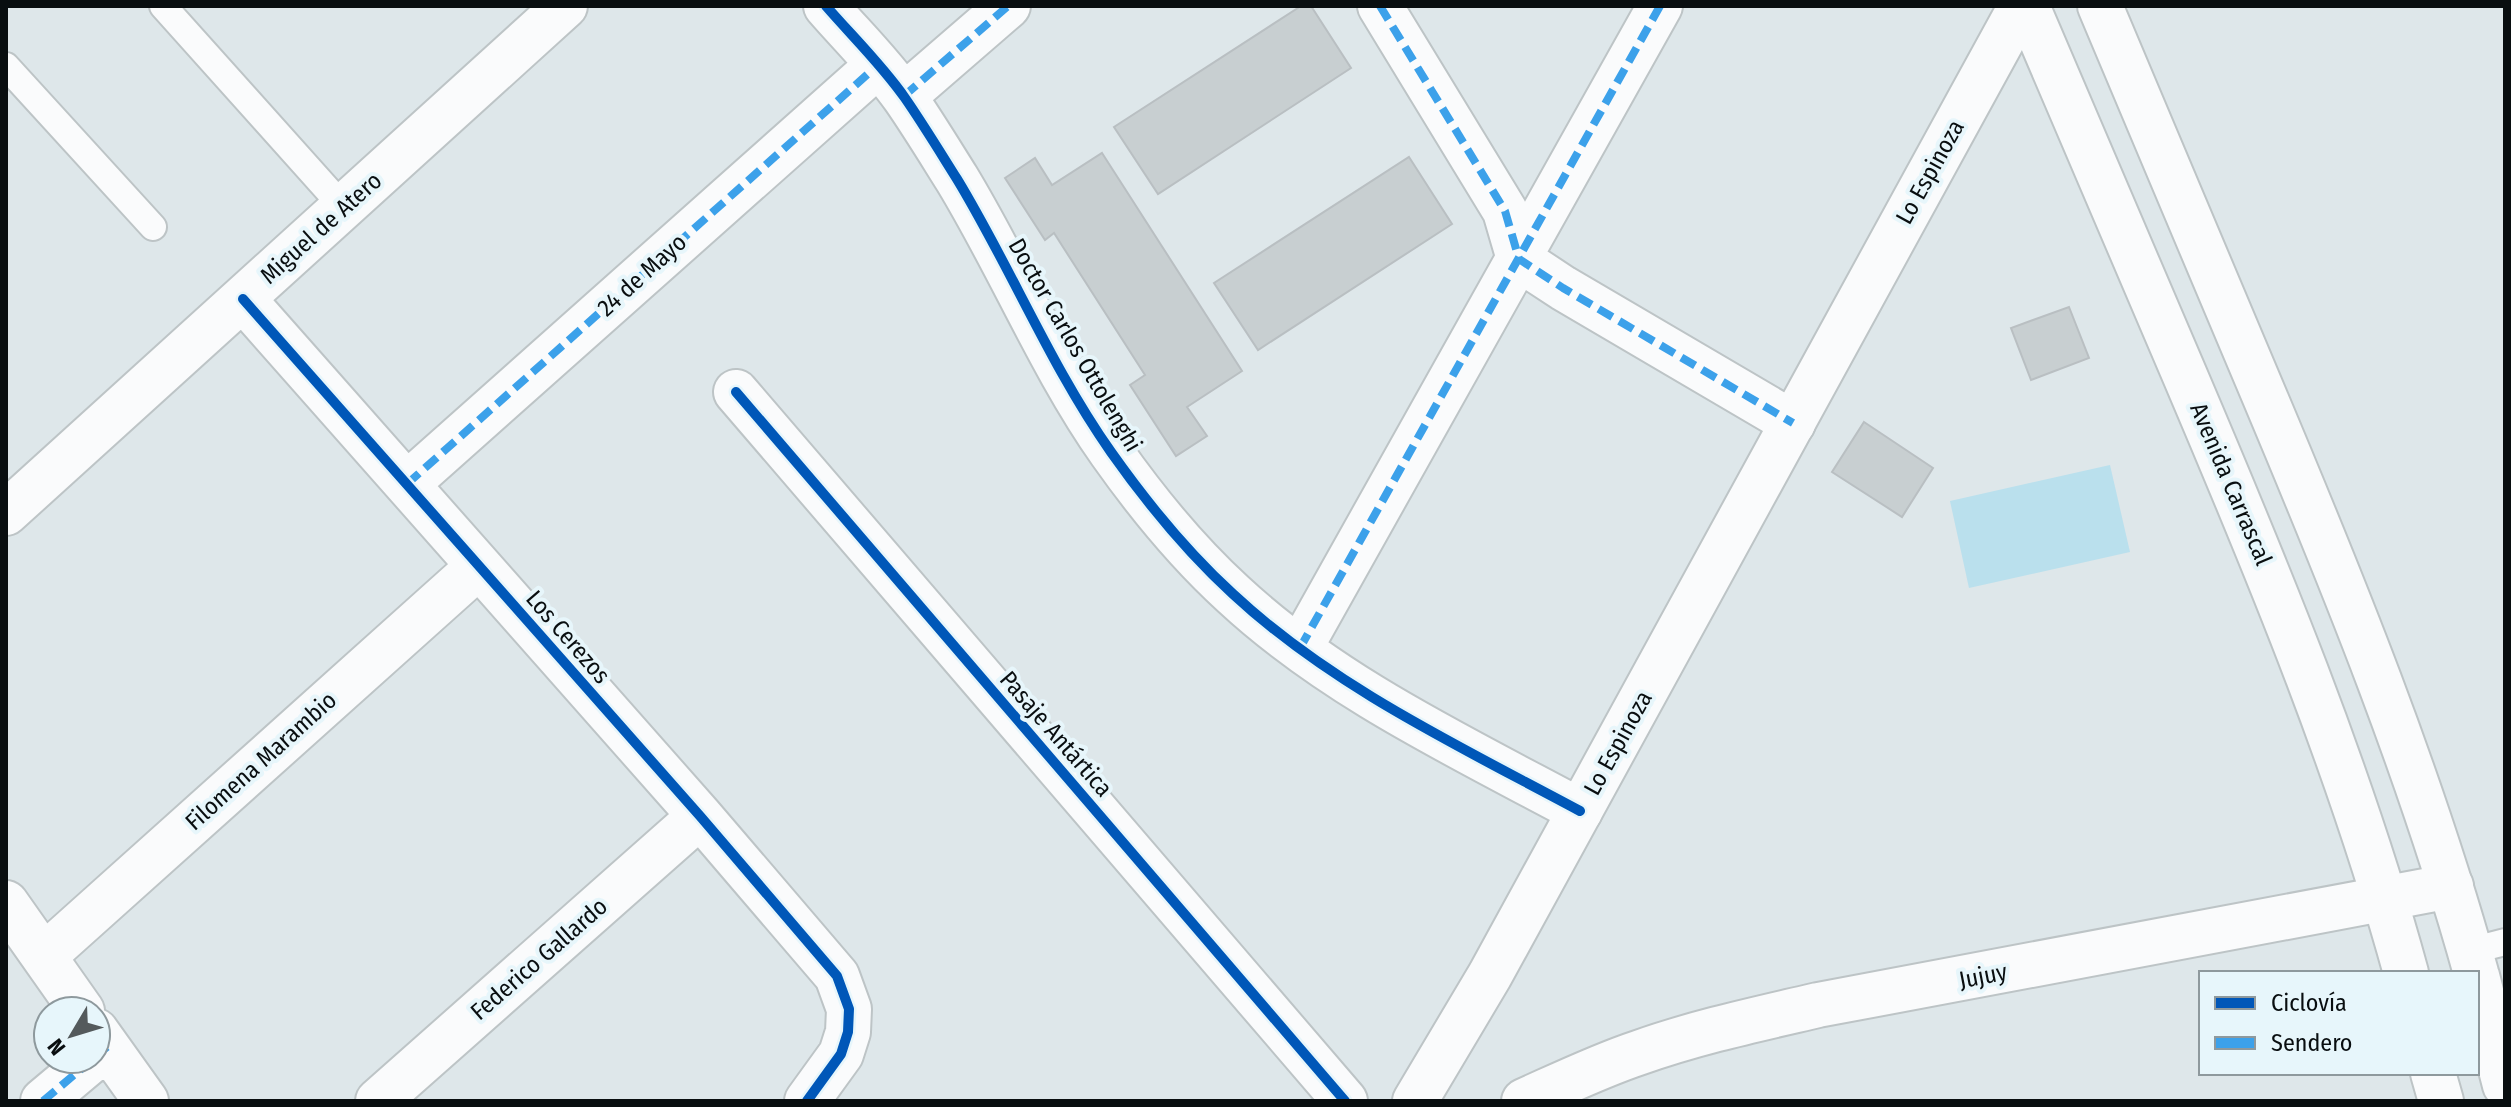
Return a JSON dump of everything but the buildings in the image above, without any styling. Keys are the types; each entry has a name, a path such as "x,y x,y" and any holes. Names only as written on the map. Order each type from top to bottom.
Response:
{"street":[{"name":"Miguel de Atero","path":"6,513 565,6"},
{"name":"Doctor Carlos Ottolenghi","path":"826,6 891,81 958,181 1079,402 1109,450 1143,496 1196,557 1234,595 1300,648 1399,713 1580,811"},
{"name":"24 de Mayo","path":"407,484 891,81 1008,6"},
{"path":"1380,6 1505,211 1519,259 1793,423"},
{"path":"1300,648 1660,6"},
{"name":"Lo Espinoza","path":"1415,1101 1490,975 2021,6"},
{"name":"Avenida Carrascal","path":"2027,6 2223,464 2291,632 2386,899 2405,971"},
{"path":"2100,6 2338,575 2395,722 2451,886 2482,960 2505,1085"},
{"name":"Los Cerezos","path":"243,299 827,961 837,976 849,1009 848,1032 841,1054 807,1101"},
{"name":"Pasaje Antártica","path":"736,392 1345,1101"},
{"name":"Filomena Marambio","path":"44,956 479,566"},
{"name":"Federico Gallardo","path":"378,1101 700,816"},
{"name":"Jujuy","path":"1524,1101 1638,1053 1818,1005 2451,886"},
{"path":"6,903 71,995"},
{"path":"112,1063 146,1101"},
{"path":"43,1101 70,1075"},
{"path":"2434,1075 2441,1101"}],"lane":[{"path":"163,6 344,208"},
{"path":"6,66 153,227"}],"shaded area":[{"path":"2110,465 2130,552 1969,588 1950,501"}],"marked path":[{"path":"904,96 1008,6"},
{"path":"1380,6 1505,211 1519,259 1793,423"},
{"path":"1300,648 1660,6"},
{"path":"407,484 878,65"},
{"path":"43,1101 74,1075"}],"cycle path":[{"path":"826,6 887,74 912,108 977,213 1089,420 1139,490 1200,561 1272,627 1355,687 1444,739 1580,811"},
{"path":"243,299 700,816 837,976 849,1009 848,1032 841,1054 807,1101"},
{"path":"736,392 1345,1101"}]}
